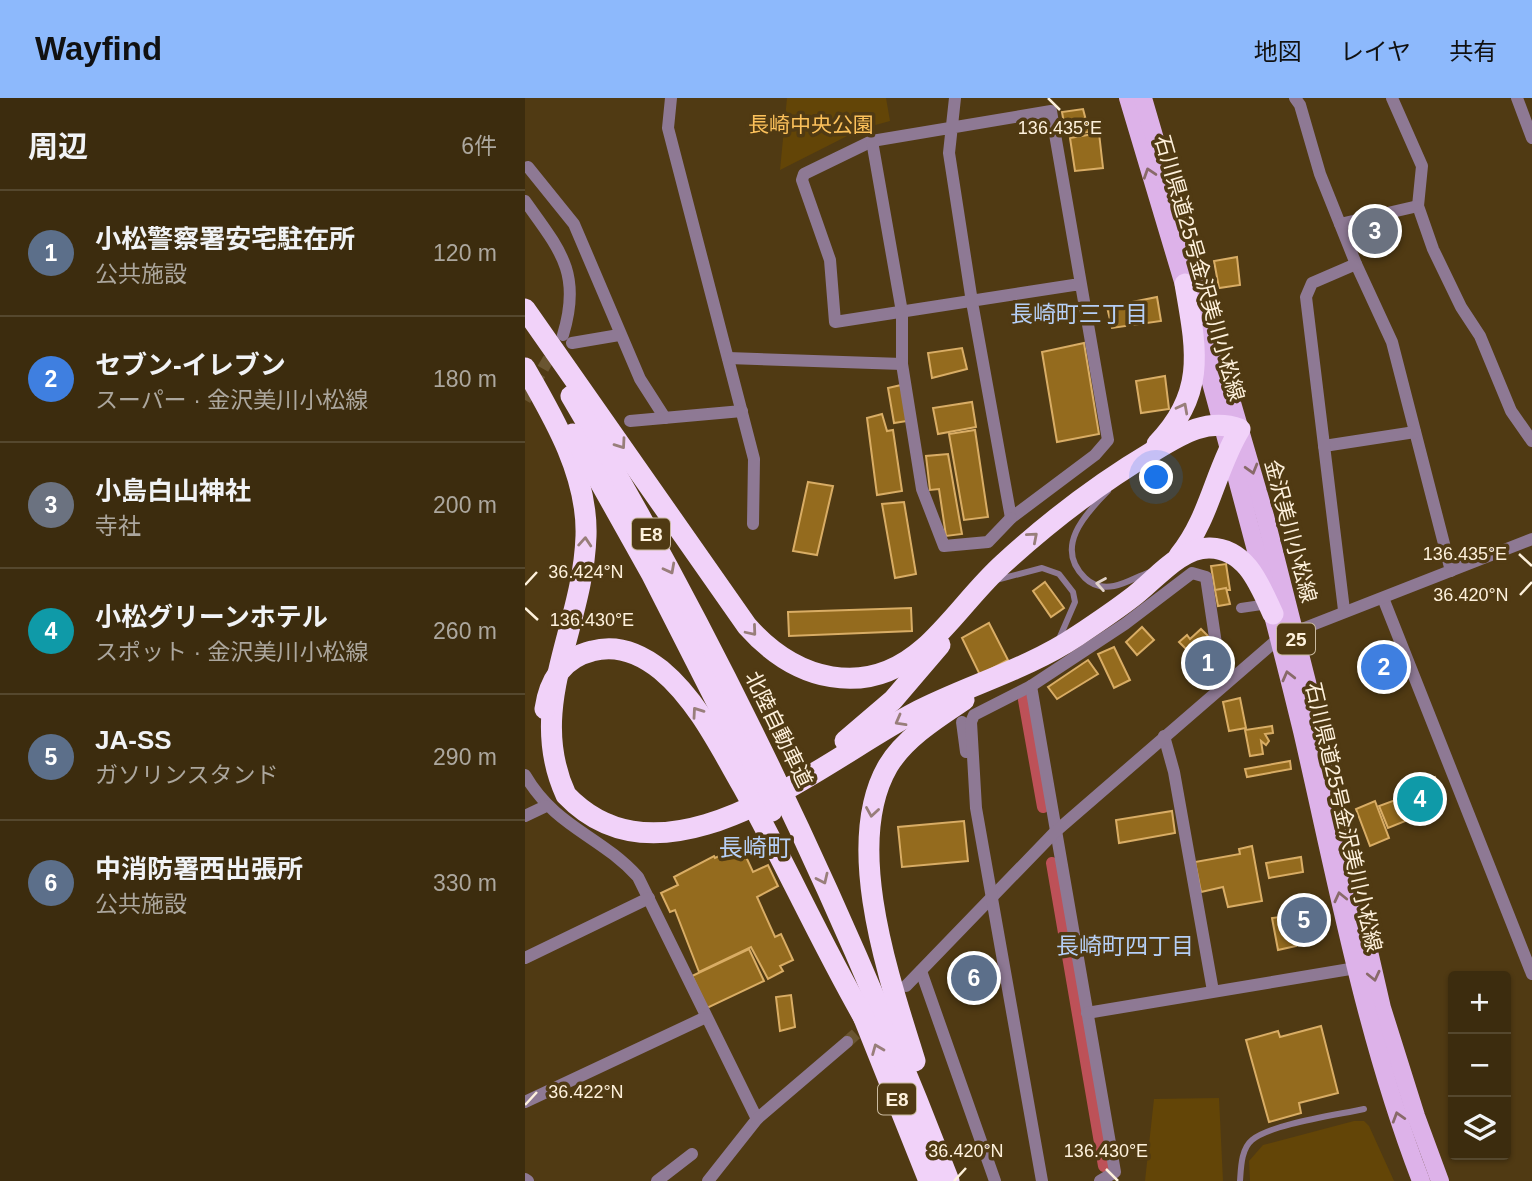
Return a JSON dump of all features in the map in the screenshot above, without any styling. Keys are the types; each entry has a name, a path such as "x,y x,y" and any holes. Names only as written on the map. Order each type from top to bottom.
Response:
{"highway":[{"path":"1139,459 1174,425 1192,387 1195,356 1185,284"},
{"path":"525,309 747,626 776,655 807,671 827,677 865,676 886,670 922,650 977,591 1066,509 1139,459 1185,434 1230,433 1205,516 1188,545 1165,570"},
{"name":"北陸自動車道","path":"525,319 668,565 749,763"},
{"name":"北陸自動車道","path":"525,354 651,573 780,825 879,1004 949,1181"},
{"path":"525,368 574,466 581,489 586,536 577,583 537,683 533,726 536,745 554,780 582,809 600,821 619,829 666,832 722,818 797,785 914,713 1026,677"},
{"path":"955,1181 932,1116 888,969 875,901 870,817 880,781 899,751 952,708 1026,677 1052,652 1132,598 1191,551 1203,548 1224,550 1244,562 1253,573 1273,614"},
{"path":"749,763 677,685 654,665 631,652 615,648 584,653 571,660 552,683 544,712 547,737 555,761 577,789 604,810 621,817 638,820 678,820 742,800 789,776 844,742 913,679 977,591"},
{"name":"北陸自動車道","path":"780,825 865,1018 929,1181"}],"main road":[{"name":"石川県道25号金沢美川小松線","path":"1128,98 1230,433 1273,614 1286,634 1356,968 1400,1125 1421,1181"},
{"name":"金沢美川小松線","path":"1143,98 1230,433 1286,634 1382,1008 1440,1181"}],"street":[{"path":"670,98 668,128 754,459 753,524"},
{"path":"955,98 949,153 972,302 1011,518"},
{"path":"1295,98 1300,105 1320,174 1356,264 1392,342 1451,571"},
{"path":"1392,98 1422,166 1418,206 1433,249 1461,306 1480,336 1511,411 1532,441"},
{"path":"1517,98 1532,138"},
{"path":"872,141 902,312 902,364 922,489 944,546 988,542 1011,518 1095,454 1108,440 1051,111 872,141 804,174 802,180 830,260 835,323 902,312 972,302 1080,284"},
{"path":"527,167 574,224 619,335 640,379 665,418"},
{"path":"525,201 558,247 568,268 571,309 567,339 619,335"},
{"path":"1340,224 1418,206"},
{"path":"1344,610 1306,297 1312,283 1356,264"},
{"path":"728,358 902,364"},
{"path":"630,421 742,411"},
{"path":"1324,446 1415,432"},
{"path":"906,986 991,895 1055,832 1222,684 1286,634 1532,539"},
{"path":"974,782 976,766 971,722 975,715 1026,677 1136,616 1192,573 1206,578 1222,684"},
{"path":"1383,598 1532,974"},
{"path":"1241,608 1296,600"},
{"path":"1026,677 1115,1172 1100,1181"},
{"path":"962,722 1042,1181"},
{"path":"1164,736 1174,772 1213,991"},
{"path":"525,775 546,806 578,832 620,857 638,877 757,1119"},
{"path":"525,816 546,806"},
{"path":"525,958 649,898"},
{"path":"1087,1013 1356,968"},
{"path":"921,971 995,1181"},
{"path":"525,1102 706,1017"},
{"path":"708,1181 757,1119 847,1042"},
{"path":"657,1181 692,1154"}],"lane":[{"path":"1139,459 1084,519 1073,535 1070,557 1082,575 1101,587 1117,586 1148,572 1165,570"},
{"path":"977,591 1042,568 1059,574 1073,592 1075,602 1072,614 1052,652"},
{"path":"1240,1181 1241,1160 1250,1141 1267,1131 1364,1109"}],"green space":[{"name":"長崎中央公園","path":"787,98 886,98 890,121 861,129 780,170"},
{"path":"1219,1098 1223,1181 1145,1181 1154,1099"},
{"path":"1354,1121 1364,1121 1369,1126 1394,1181 1250,1181 1249,1161 1263,1145"}],"building":[{"path":"1083,109 1089,132 1066,135 1062,112"},
{"path":"1099,133 1103,168 1075,171 1070,138"},
{"path":"1362,221 1366,232 1368,227 1381,223 1385,237 1357,243 1355,224"},
{"path":"1237,257 1240,285 1219,288 1214,261"},
{"path":"1157,297 1161,321 1112,328 1107,307"},
{"path":"1084,343 1099,434 1057,442 1042,352"},
{"path":"962,348 967,369 932,378 928,353"},
{"path":"1165,376 1169,409 1141,413 1136,381"},
{"path":"901,385 907,421 894,423 888,388"},
{"path":"972,402 976,427 938,434 933,408"},
{"path":"882,414 887,431 893,430 902,491 877,495 867,418"},
{"path":"975,430 988,517 964,520 949,434"},
{"path":"948,454 962,534 946,536 939,489 930,490 926,456"},
{"path":"808,482 833,486 817,555 793,551"},
{"path":"904,502 916,574 895,578 882,504"},
{"path":"1226,564 1230,590 1215,590 1211,566"},
{"path":"1045,582 1064,608 1051,617 1033,591"},
{"path":"1226,588 1230,604 1218,606 1215,590"},
{"path":"911,608 912,631 789,636 788,612"},
{"path":"989,623 1008,660 980,675 962,638"},
{"path":"1142,627 1154,640 1137,655 1126,642"},
{"path":"1201,629 1209,637 1205,641 1208,644 1197,660 1179,642 1187,635 1190,639"},
{"path":"1114,647 1130,680 1114,688 1098,654"},
{"path":"1388,648 1396,682 1387,684 1386,681 1380,683 1373,652"},
{"path":"1088,660 1098,674 1057,699 1048,687"},
{"path":"1240,698 1246,728 1229,731 1223,702"},
{"path":"1272,726 1273,733 1265,734 1269,741 1266,745 1261,741 1263,754 1250,756 1245,730"},
{"path":"1290,761 1291,769 1247,777 1245,769"},
{"path":"1435,777 1445,805 1388,828 1379,806 1412,794 1409,786"},
{"path":"1375,801 1389,838 1370,846 1356,809"},
{"path":"1172,811 1175,833 1119,843 1116,820"},
{"path":"964,821 968,861 902,867 898,827"},
{"path":"741,846 753,872 768,865 778,886 757,897 775,937 781,934 793,960 780,966 783,971 768,979 751,947 699,972 675,910 670,912 661,893 678,885 674,877 714,856 715,858"},
{"path":"1252,846 1262,901 1228,907 1223,887 1201,892 1195,862 1240,854 1239,849"},
{"path":"1301,857 1303,872 1269,878 1266,863"},
{"path":"1315,909 1319,929 1294,934 1287,919 1293,918 1292,913"},
{"path":"1287,916 1291,939 1294,938 1296,946 1278,950 1272,918"},
{"path":"749,949 764,981 707,1008 692,976"},
{"path":"791,995 795,1027 780,1031 776,997"},
{"path":"1321,1026 1338,1093 1299,1103 1301,1113 1269,1122 1246,1040 1278,1031 1280,1037"}],"waterway":[{"path":"1024,700 1043,807"},
{"path":"1052,863 1104,1166"}],"tunnel":[{"path":"525,400 556,346"},
{"path":"847,1042 870,1021"}],"place":[{"name":"小島白山神社","path":"1375,231"},
{"name":"小松警察署安宅駐在所","path":"1208,663"},
{"name":"セブン-イレブン","path":"1384,667"},
{"name":"小松グリーンホテル","path":"1420,799"},
{"name":"JA-SS","path":"1304,920"},
{"name":"中消防署西出張所","path":"974,978"}],"district":[{"name":"長崎町三丁目","path":"1079,314"},
{"name":"長崎町","path":"755,847"},
{"name":"長崎町四丁目","path":"1125,946"}]}
